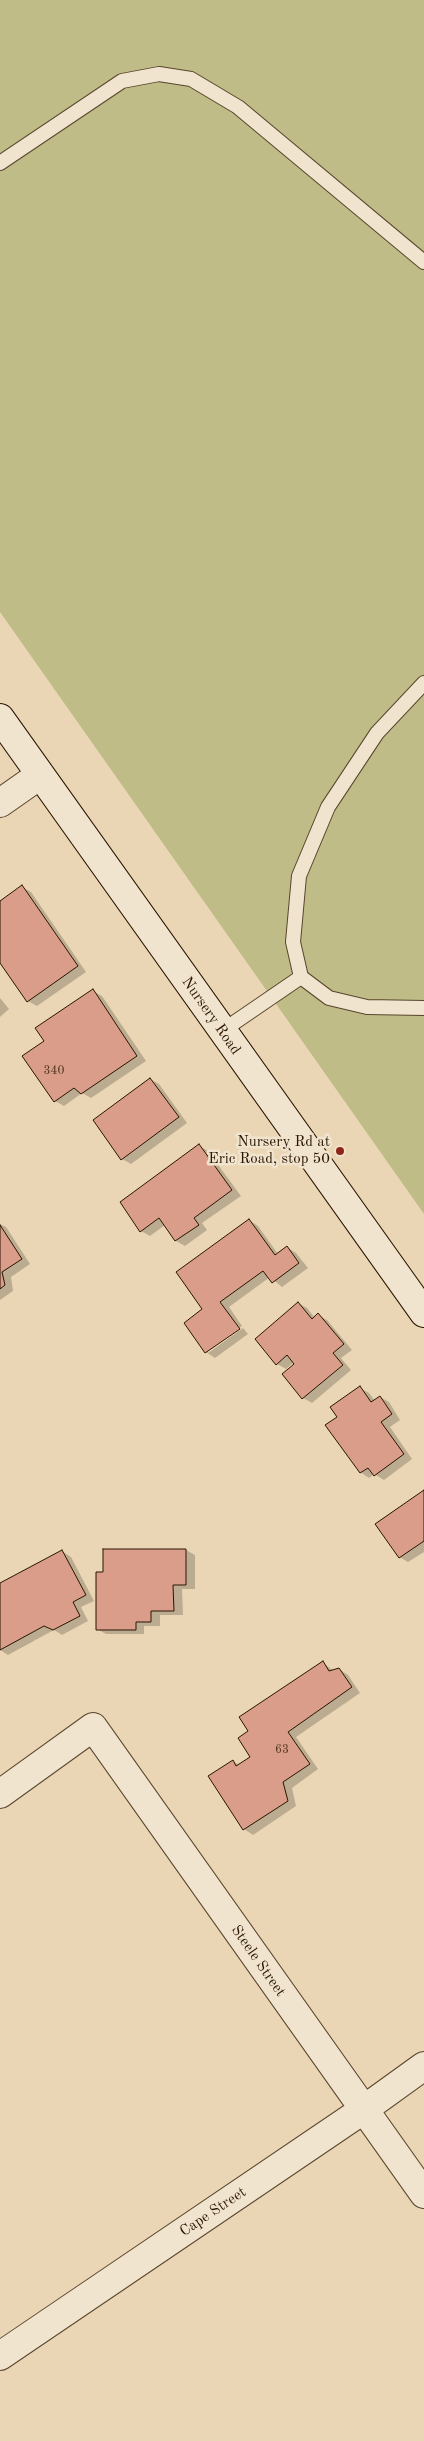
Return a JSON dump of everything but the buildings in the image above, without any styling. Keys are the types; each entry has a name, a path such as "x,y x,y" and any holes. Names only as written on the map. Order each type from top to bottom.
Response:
{"street":[{"name":"Nursery Road","path":"0,718 424,1313"},
{"path":"0,803 40,775"},
{"name":"Steele Street","path":"0,1794 93,1727 424,2194"},
{"name":"Cape Street","path":"0,2356 363,2110 424,2066"}],"lane":[{"path":"0,163 122,81 158,74 191,79 238,107 424,262"},
{"path":"424,683 377,733 328,807 299,876 293,942 301,977 329,998 367,1006 424,1008"},
{"path":"222,1030 301,977"}],"shaded area":[{"path":"0,0 424,0 424,1214 0,612"}],"place":[{"name":"Nursery Rd at Eric Road, stop 50","path":"340,1151"}]}
